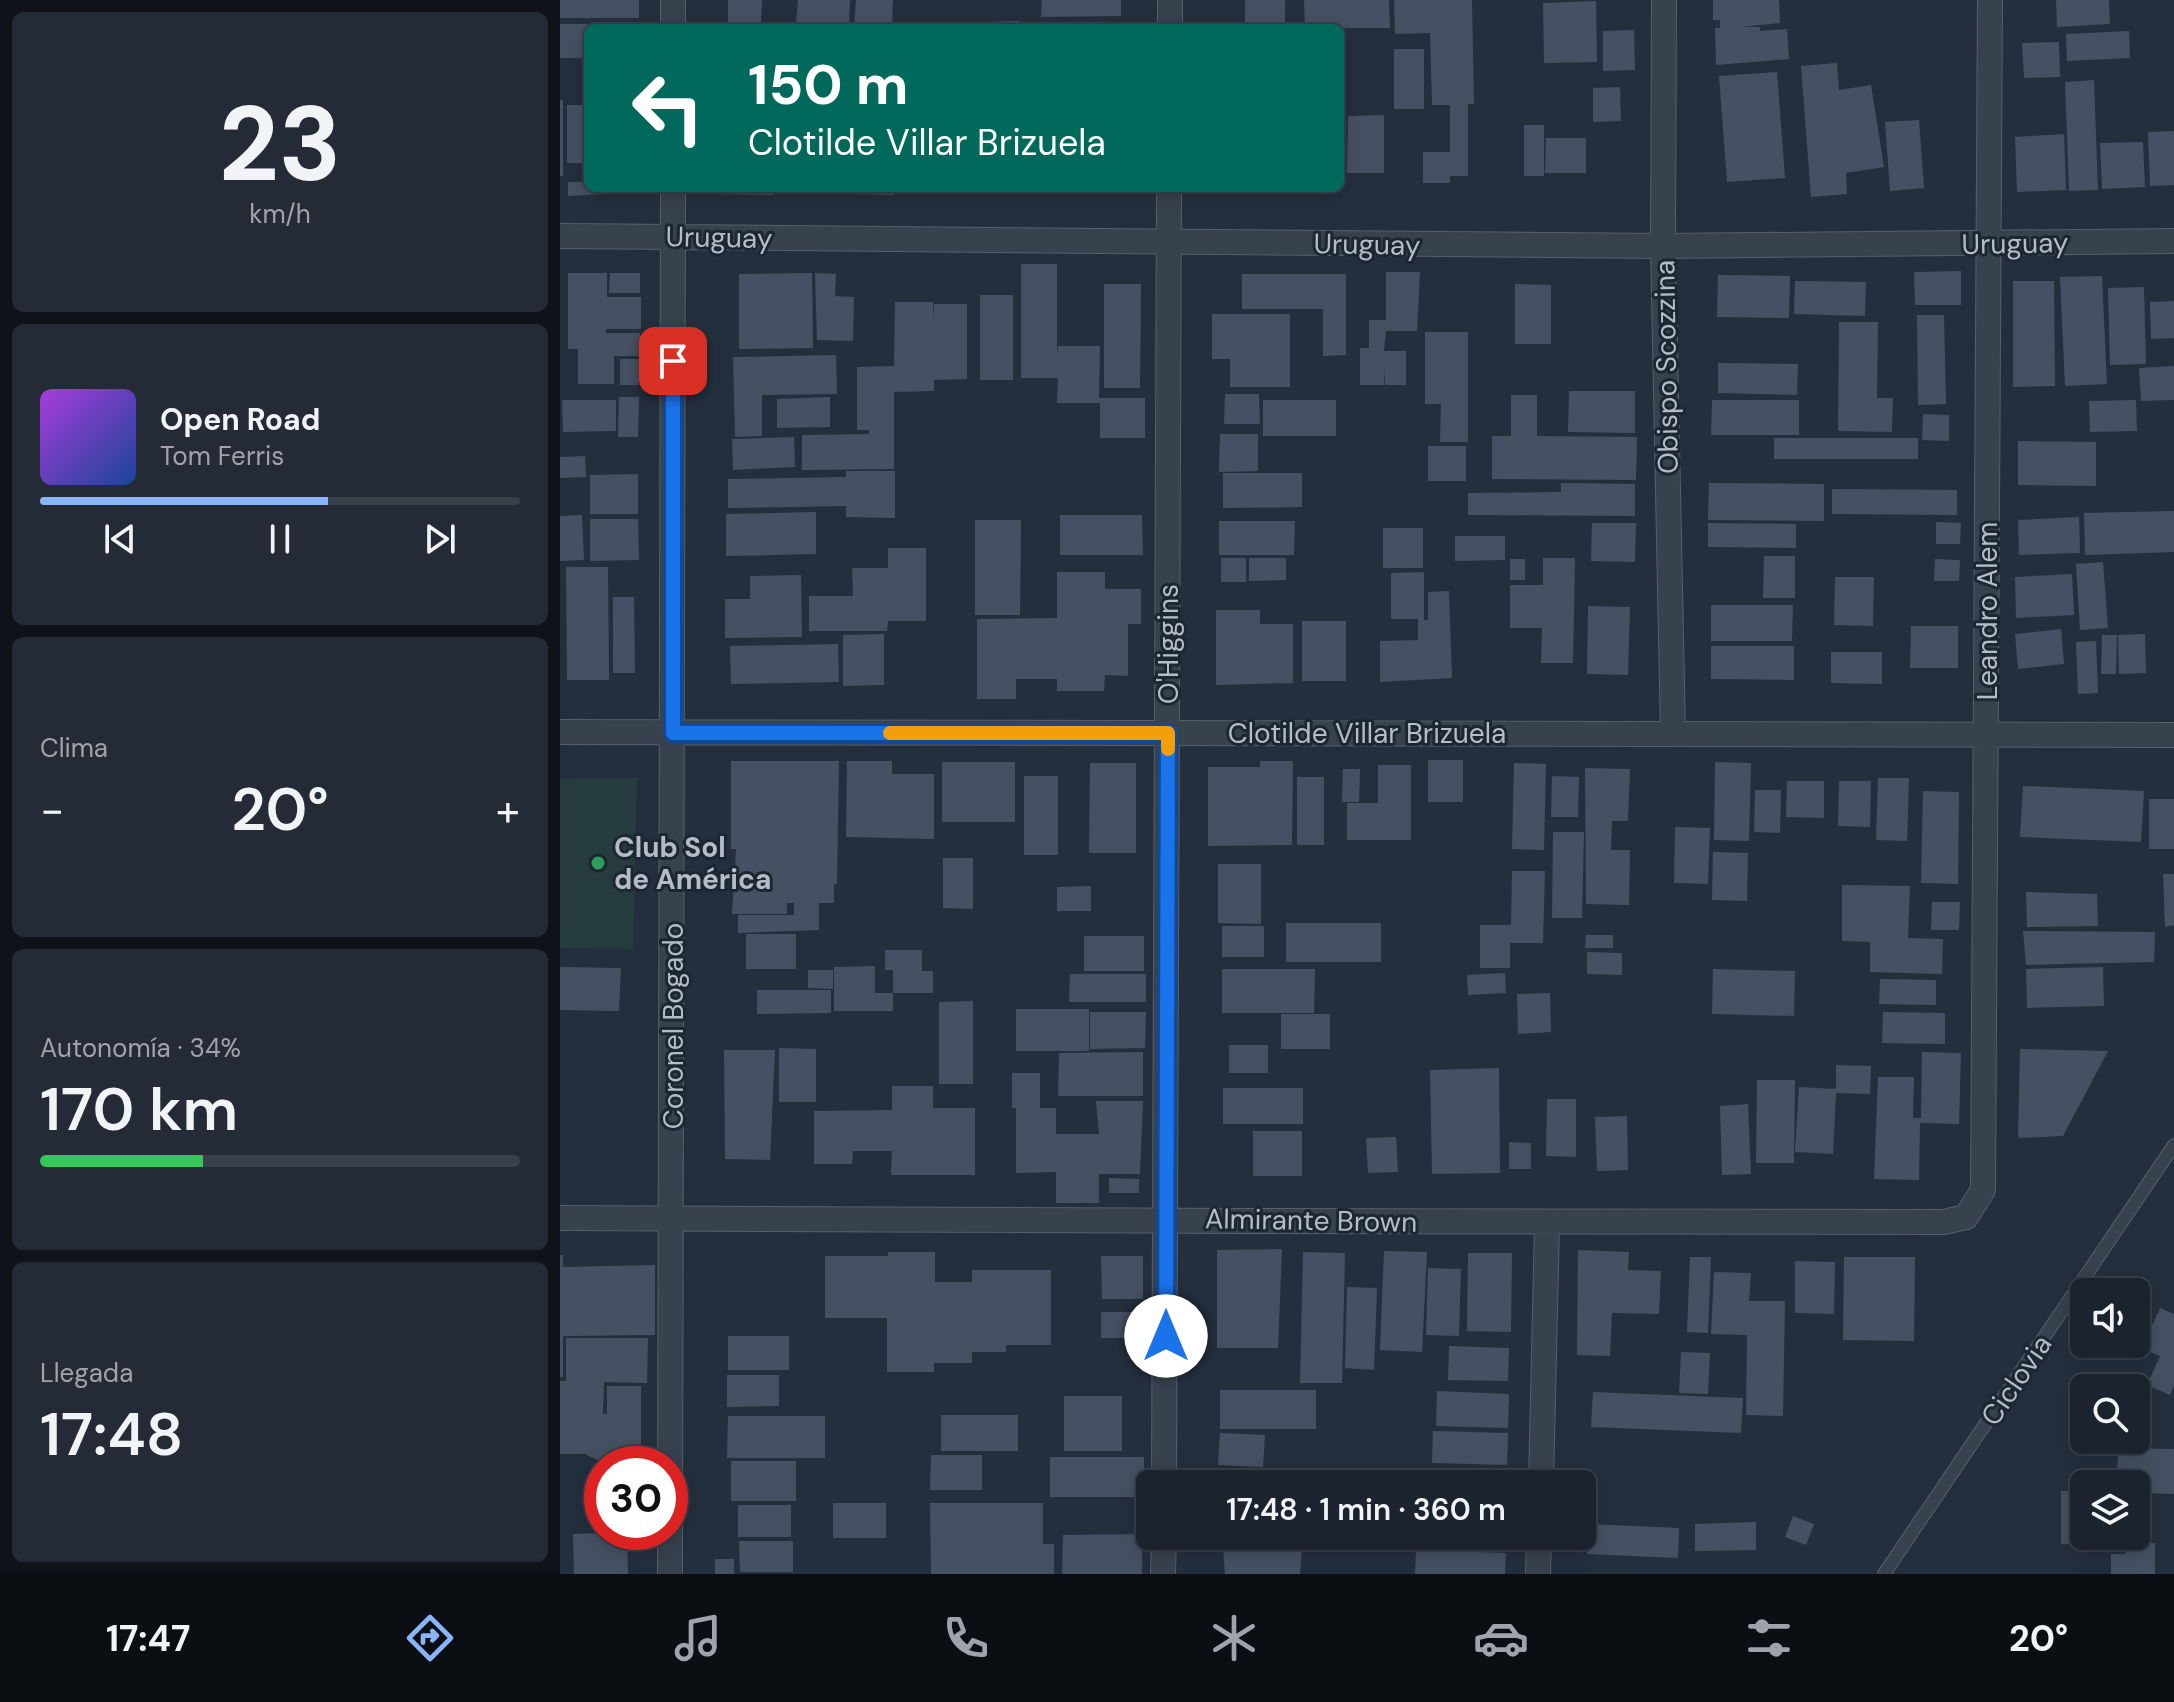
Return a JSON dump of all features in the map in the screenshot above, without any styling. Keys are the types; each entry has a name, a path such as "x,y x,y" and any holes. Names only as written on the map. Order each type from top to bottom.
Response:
{"street":[{"path":"673,0 673,24"},
{"path":"1170,0 1170,24"},
{"name":"Obispo Scozzina","path":"1664,0 1663,246 1673,734"},
{"name":"Leandro Alem","path":"1966,1217 1983,1190 1990,0"},
{"name":"Coronel Bogado","path":"671,1446 673,192"},
{"name":"O'Higgins","path":"1164,1470 1169,192"},
{"name":"Uruguay","path":"560,236 1663,246 2174,241"},
{"name":"Clotilde Villar Brizuela","path":"560,732 2174,735"},
{"name":"Almirante Brown","path":"560,1218 1167,1218 1547,1223 1944,1222 1966,1217"},
{"path":"1541,1470 1547,1223"},
{"name":"Coronel Bogado","path":"670,1550 670,1574"},
{"path":"1163,1574 1164,1550"},
{"path":"1538,1574 1539,1550"}],"lane":[{"name":"Ciclovia","path":"1884,1574 2174,1145"}],"green space":[{"name":"Club Sol de América","path":"637,778 633,949 560,948 560,779"}],"building":[{"path":"560,0 639,0 639,18 560,18"},
{"path":"728,0 762,0 761,24 728,23"},
{"path":"798,0 850,0 849,24 796,23"},
{"path":"856,0 893,0 892,24 854,24"},
{"path":"1042,0 1121,0 1121,16 1041,17"},
{"path":"1245,0 1285,0 1285,24 1245,24"},
{"path":"1304,0 1389,0 1390,28 1305,24"},
{"path":"1394,0 1472,0 1474,104 1468,104 1468,176 1450,176 1450,183 1423,183 1423,152 1450,152 1450,105 1432,105 1430,33 1395,34"},
{"path":"1713,0 1779,0 1780,23 1740,27 1760,27 1760,31 1787,29 1789,59 1716,65 1715,28 1720,28 1720,20 1713,20"},
{"path":"2056,0 2109,0 2110,24 2057,27"},
{"path":"1596,1 1597,62 1544,63 1543,3"},
{"path":"1019,21 1019,24 985,24"},
{"path":"560,24 584,24 584,58 560,58"},
{"path":"1634,30 1635,70 1603,71 1603,31"},
{"path":"2129,31 2130,58 2067,61 2066,34"},
{"path":"2059,42 2060,77 2024,78 2022,43"},
{"path":"1394,49 1424,49 1424,109 1394,109"},
{"path":"1837,63 1839,90 1871,85 1884,167 1846,173 1847,194 1811,197 1801,66"},
{"path":"1777,72 1785,178 1727,182 1719,76"},
{"path":"2094,80 2098,190 2069,191 2065,82"},
{"path":"1620,87 1621,121 1593,122 1593,88"},
{"path":"560,100 563,100 563,176 560,176"},
{"path":"567,105 584,105 584,163 567,163"},
{"path":"1384,115 1384,173 1347,173 1348,116"},
{"path":"1919,120 1924,188 1890,191 1885,122"},
{"path":"1524,125 1544,125 1544,176 1524,176"},
{"path":"2174,131 2174,185 2150,186 2148,132"},
{"path":"2064,134 2066,190 2017,192 2015,137"},
{"path":"1546,138 1586,138 1586,173 1545,173"},
{"path":"2143,142 2145,187 2102,189 2100,143"},
{"path":"568,182 584,182 584,192 602,194 568,196"},
{"path":"708,192 773,192 773,195"},
{"path":"854,192 894,192 894,195"},
{"path":"1021,264 1057,264 1057,357 1058,346 1100,346 1099,398 1145,398 1145,438 1100,438 1100,403 1057,403 1058,378 1021,378"},
{"path":"1961,271 1961,305 1915,305 1914,272"},
{"path":"1386,272 1420,272 1417,331 1386,331 1384,351 1406,351 1406,385 1385,385 1385,367 1384,385 1360,385 1360,348 1369,348 1369,320 1386,320"},
{"path":"568,273 607,273 607,297 641,297 641,329 606,329 606,333 640,333 640,356 614,356 614,384 578,384 578,349 568,349"},
{"path":"610,273 640,273 640,293 609,293"},
{"path":"812,273 813,348 739,349 739,274"},
{"path":"815,273 836,274 835,296 854,297 853,341 817,340"},
{"path":"1242,274 1346,274 1346,355 1323,356 1323,309 1242,309"},
{"path":"1718,275 1790,276 1789,318 1717,317"},
{"path":"2102,276 2107,384 2065,386 2060,277"},
{"path":"1795,281 1866,282 1865,316 1794,314"},
{"path":"2013,281 2054,281 2055,386 2013,387"},
{"path":"1104,284 1141,284 1140,388 1104,388"},
{"path":"1515,284 1551,285 1551,344 1515,344"},
{"path":"2144,287 2146,364 2110,365 2108,288"},
{"path":"980,295 1013,295 1013,380 980,380"},
{"path":"2174,301 2174,338 2151,339 2150,302"},
{"path":"895,302 933,302 933,320 934,304 967,304 967,379 934,380 934,391 894,392 894,469 802,470 802,435 869,434 869,430 857,430 857,367 894,366"},
{"path":"1212,314 1290,314 1290,387 1230,387 1230,359 1212,359"},
{"path":"1917,315 1944,315 1946,404 1918,405"},
{"path":"1839,322 1878,322 1877,398 1893,398 1892,432 1838,431"},
{"path":"1425,332 1468,332 1468,442 1440,442 1441,404 1425,404"},
{"path":"836,355 837,394 762,395 762,436 735,437 733,357"},
{"path":"620,359 639,359 639,385 620,385"},
{"path":"1718,363 1798,364 1797,395 1718,393"},
{"path":"2174,366 2174,400 2141,401 2139,368"},
{"path":"1569,391 1635,391 1635,433 1568,432"},
{"path":"1225,394 1259,394 1260,424 1224,424"},
{"path":"1511,395 1537,395 1537,436 1637,437 1636,480 1492,479 1492,436 1511,436"},
{"path":"619,397 639,397 638,437 618,437"},
{"path":"830,397 830,427 777,428 777,399"},
{"path":"562,400 616,400 616,431 563,432"},
{"path":"1263,400 1336,400 1336,436 1263,436"},
{"path":"1712,400 1799,400 1799,435 1711,435"},
{"path":"2136,400 2137,431 2090,432 2089,401"},
{"path":"1923,414 1949,415 1949,441 1922,440"},
{"path":"1220,434 1258,434 1258,471 1219,472"},
{"path":"794,437 795,467 733,470 732,439"},
{"path":"1774,438 1918,438 1918,459 1774,459"},
{"path":"2018,441 2096,442 2096,486 2018,485"},
{"path":"1428,446 1466,446 1466,481 1428,481"},
{"path":"585,456 586,477 560,478 560,457"},
{"path":"846,471 895,471 895,518 846,517 846,506 728,508 728,479 846,477"},
{"path":"1223,473 1302,473 1302,507 1223,508"},
{"path":"638,474 638,514 590,514 590,475"},
{"path":"1561,483 1635,484 1635,516 1468,515 1468,493 1561,492"},
{"path":"1709,483 1824,484 1824,521 1708,520"},
{"path":"1832,489 1957,490 1957,515 1832,514"},
{"path":"2174,511 2174,552 2085,555 2084,513"},
{"path":"816,512 816,554 726,556 726,514"},
{"path":"582,515 584,560 560,561 560,516"},
{"path":"1060,515 1142,515 1143,555 1060,555"},
{"path":"2079,517 2080,553 2019,555 2018,520"},
{"path":"590,519 638,519 639,560 590,561"},
{"path":"975,520 1021,520 1020,615 975,615"},
{"path":"1219,521 1295,521 1294,555 1219,555"},
{"path":"1936,522 1961,523 1960,544 1936,544"},
{"path":"1592,523 1636,523 1635,562 1591,561"},
{"path":"1708,523 1796,524 1796,548 1708,547"},
{"path":"1383,528 1423,528 1423,568 1383,568"},
{"path":"1455,536 1505,536 1505,560 1455,561"},
{"path":"888,548 926,548 926,621 888,621 887,631 809,631 809,596 853,596 852,568 888,568"},
{"path":"1764,556 1795,556 1795,598 1763,598"},
{"path":"1221,558 1246,558 1246,582 1221,582"},
{"path":"1249,558 1286,558 1286,580 1249,581"},
{"path":"1543,558 1575,558 1573,663 1541,663 1542,628 1510,628 1510,585 1543,585"},
{"path":"1510,559 1525,559 1525,580 1510,580"},
{"path":"1935,559 1960,560 1959,581 1934,581"},
{"path":"2103,562 2108,628 2080,630 2076,564"},
{"path":"566,567 608,567 609,680 567,680"},
{"path":"1057,572 1105,572 1105,589 1141,589 1141,624 1128,624 1128,676 1105,675 1104,691 1057,691 1057,679 1016,679 1016,699 977,699 977,619 1057,618"},
{"path":"1424,572 1424,620 1428,620 1428,592 1449,591 1452,678 1380,682 1380,641 1418,640 1418,619 1391,619 1391,573"},
{"path":"2072,574 2074,615 2016,618 2015,577"},
{"path":"801,575 802,637 725,638 725,599 750,599 750,576"},
{"path":"1835,577 1874,577 1873,626 1834,625"},
{"path":"613,597 634,597 635,673 613,673"},
{"path":"1711,605 1793,605 1792,641 1711,641"},
{"path":"1588,606 1630,607 1628,675 1587,674"},
{"path":"1216,610 1260,610 1260,624 1293,624 1293,683 1216,685"},
{"path":"1302,621 1346,621 1346,681 1302,681"},
{"path":"1911,626 1958,626 1958,668 1910,668"},
{"path":"2061,629 2064,664 2018,669 2015,634"},
{"path":"884,634 884,685 843,686 843,635"},
{"path":"2145,634 2146,673 2119,674 2118,635"},
{"path":"2102,635 2117,635 2116,674 2101,674"},
{"path":"2096,641 2098,693 2078,694 2076,642"},
{"path":"838,644 839,682 731,684 730,646"},
{"path":"1711,646 1794,646 1794,680 1711,679"},
{"path":"1831,652 1882,652 1882,684 1831,683"},
{"path":"1428,760 1463,760 1463,802 1428,802"},
{"path":"731,761 839,761 837,884 834,884 834,903 819,903 819,930 738,933 738,915 794,915 794,903 787,903 787,914 732,914 736,849 731,849"},
{"path":"847,761 892,761 892,774 934,774 934,839 846,837"},
{"path":"1260,761 1293,761 1292,845 1208,846 1208,767 1260,767"},
{"path":"942,762 1015,762 1015,822 942,822"},
{"path":"1715,762 1751,763 1749,841 1714,840"},
{"path":"1090,763 1136,763 1136,853 1089,853"},
{"path":"1514,763 1546,764 1544,850 1512,849"},
{"path":"1378,765 1411,765 1411,840 1347,840 1347,803 1378,803"},
{"path":"1585,768 1630,769 1628,821 1612,821 1611,850 1630,850 1629,905 1586,904"},
{"path":"1343,769 1360,769 1359,802 1342,802"},
{"path":"1024,776 1058,776 1058,855 1024,855"},
{"path":"1552,776 1579,777 1578,817 1551,817"},
{"path":"1297,777 1324,777 1324,845 1297,845"},
{"path":"1878,778 1909,778 1907,841 1876,840"},
{"path":"1787,781 1824,781 1824,818 1786,817"},
{"path":"1839,781 1871,781 1870,827 1838,826"},
{"path":"2023,786 2144,791 2141,842 2020,837"},
{"path":"1755,790 1781,790 1780,833 1754,832"},
{"path":"1923,791 1959,792 1958,884 1921,883"},
{"path":"2149,799 2174,799 2174,849 2149,849"},
{"path":"1675,827 1710,828 1708,884 1674,883"},
{"path":"1553,832 1584,832 1582,918 1552,918"},
{"path":"1713,852 1748,853 1747,901 1712,900"},
{"path":"943,858 973,858 973,909 943,908"},
{"path":"1218,864 1261,864 1261,924 1218,923"},
{"path":"1512,871 1545,871 1543,943 1510,943 1510,968 1480,968 1480,925 1511,925"},
{"path":"2163,874 2174,874 2174,925 2165,927"},
{"path":"1842,885 1910,886 1908,938 1943,939 1942,974 1870,972 1870,942 1842,941"},
{"path":"1091,886 1091,911 1057,911 1057,887"},
{"path":"2026,892 2097,894 2098,926 2027,927"},
{"path":"1932,902 1960,902 1959,930 1931,930"},
{"path":"1286,923 1381,923 1381,962 1286,962"},
{"path":"1222,926 1264,926 1264,957 1222,957"},
{"path":"2023,931 2155,932 2154,962 2026,965"},
{"path":"746,934 796,934 796,969 746,969"},
{"path":"1586,935 1613,935 1613,948 1585,948"},
{"path":"1084,936 1144,936 1144,971 1084,971"},
{"path":"885,950 922,950 922,971 933,971 933,993 893,993 893,970 885,970"},
{"path":"1587,952 1622,953 1622,975 1587,974"},
{"path":"875,966 875,993 893,993 893,1011 834,1011 834,967"},
{"path":"560,967 621,968 619,1011 560,1010"},
{"path":"2103,967 2104,1006 2027,1008 2026,969"},
{"path":"1222,969 1315,969 1314,1013 1222,1013"},
{"path":"1713,969 1795,971 1794,1016 1712,1014"},
{"path":"808,970 833,970 833,989 808,988"},
{"path":"1505,973 1506,993 1468,995 1467,975"},
{"path":"1070,974 1146,974 1146,1002 1069,1002"},
{"path":"1880,979 1936,980 1936,1005 1879,1004"},
{"path":"757,990 831,990 831,1013 757,1014"},
{"path":"1550,993 1551,1032 1518,1034 1517,994"},
{"path":"973,1001 973,1084 939,1084 939,1002"},
{"path":"1016,1009 1089,1009 1089,1051 1016,1051"},
{"path":"1090,1012 1146,1012 1145,1048 1090,1049"},
{"path":"1883,1012 1945,1013 1945,1044 1882,1043"},
{"path":"1281,1014 1330,1014 1330,1049 1281,1049"},
{"path":"1229,1045 1268,1045 1268,1073 1229,1073"},
{"path":"779,1048 816,1049 816,1102 779,1102"},
{"path":"2020,1049 2108,1051 2063,1136 2018,1138"},
{"path":"724,1050 775,1050 770,1160 725,1159"},
{"path":"1143,1052 1143,1096 1058,1096 1059,1053"},
{"path":"1922,1052 1961,1053 1959,1124 1920,1123 1919,1180 1874,1179 1878,1077 1914,1077 1913,1118 1921,1118"},
{"path":"1836,1065 1871,1066 1870,1094 1836,1093 1833,1154 1795,1152 1799,1087 1836,1089"},
{"path":"1499,1068 1500,1173 1432,1174 1430,1070"},
{"path":"1012,1073 1040,1073 1040,1108 1056,1108 1056,1134 1099,1134 1096,1101 1143,1101 1140,1174 1099,1174 1099,1203 1056,1203 1056,1172 1016,1173 1016,1108 1012,1108"},
{"path":"1757,1080 1795,1080 1794,1163 1756,1163"},
{"path":"892,1086 933,1086 933,1108 975,1108 975,1175 891,1175 892,1151 853,1151 852,1164 814,1164 814,1111 892,1110"},
{"path":"1223,1088 1303,1088 1303,1124 1223,1124"},
{"path":"1547,1099 1576,1099 1576,1157 1546,1156"},
{"path":"1748,1104 1751,1174 1722,1175 1720,1106"},
{"path":"1627,1116 1628,1170 1597,1171 1595,1117"},
{"path":"1253,1131 1302,1131 1302,1176 1253,1176"},
{"path":"1396,1137 1398,1172 1368,1173 1366,1138"},
{"path":"1509,1142 1531,1143 1531,1169 1509,1169"},
{"path":"1109,1178 1139,1179 1139,1193 1109,1193"},
{"path":"1282,1249 1278,1348 1217,1348 1217,1250"},
{"path":"1578,1250 1629,1252 1628,1270 1661,1271 1659,1314 1612,1313 1610,1356 1577,1355"},
{"path":"1384,1251 1427,1252 1422,1352 1380,1350"},
{"path":"888,1252 935,1252 935,1282 972,1282 972,1270 1051,1270 1051,1345 1006,1345 1006,1352 972,1352 972,1363 934,1363 934,1372 887,1372 887,1318 825,1318 825,1256 888,1256"},
{"path":"1303,1252 1345,1253 1342,1383 1300,1383"},
{"path":"1468,1253 1512,1253 1511,1332 1467,1331"},
{"path":"560,1255 563,1255 563,1267 655,1265 655,1335 563,1336 563,1377 560,1377"},
{"path":"1101,1256 1143,1256 1143,1299 1102,1299"},
{"path":"1690,1257 1711,1257 1708,1333 1687,1332"},
{"path":"1844,1257 1915,1257 1914,1341 1843,1340"},
{"path":"1795,1261 1835,1262 1834,1314 1795,1313"},
{"path":"1428,1268 1461,1269 1459,1336 1426,1335"},
{"path":"1714,1272 1751,1273 1749,1301 1785,1301 1783,1416 1746,1415 1747,1335 1711,1334"},
{"path":"1347,1287 1377,1288 1374,1370 1345,1368"},
{"path":"2160,1308 2174,1314 2174,1385 2170,1395 2150,1386 2150,1378 2160,1356 2150,1352 2150,1330"},
{"path":"1101,1312 1142,1312 1142,1338 1101,1338"},
{"path":"728,1336 789,1336 789,1370 728,1370"},
{"path":"566,1338 648,1338 647,1383 604,1382 603,1414 607,1414 607,1386 641,1386 641,1446 584,1446 584,1454 560,1454 560,1381 566,1381"},
{"path":"1449,1346 1509,1348 1508,1381 1448,1380"},
{"path":"1681,1352 1710,1353 1708,1394 1679,1393"},
{"path":"727,1375 779,1375 779,1406 727,1407"},
{"path":"1220,1390 1316,1390 1316,1429 1220,1429"},
{"path":"1437,1391 1509,1394 1508,1428 1436,1426"},
{"path":"1593,1392 1743,1398 1741,1433 1591,1427"},
{"path":"1064,1396 1122,1396 1122,1451 1064,1451"},
{"path":"941,1415 1018,1415 1018,1451 941,1451"},
{"path":"728,1416 825,1416 825,1458 727,1458"},
{"path":"1433,1431 1508,1433 1507,1465 1432,1463"},
{"path":"1220,1433 1265,1435 1263,1467 1218,1465"},
{"path":"2150,1449 2174,1449 2174,1494 2150,1493 2150,1470 2117,1470 2118,1454 2150,1454"},
{"path":"931,1455 982,1455 982,1490 930,1490"},
{"path":"1050,1457 1144,1457 1144,1470 1136,1470 1136,1497 1050,1497"},
{"path":"731,1461 796,1461 796,1501 731,1501"},
{"path":"2061,1491 2070,1491 2070,1544 2061,1544"},
{"path":"833,1503 886,1503 886,1538 833,1538"},
{"path":"930,1503 1043,1503 1043,1544 1054,1544 1054,1574 931,1574"},
{"path":"738,1505 791,1505 791,1537 738,1537"},
{"path":"1793,1516 1814,1524 1806,1545 1785,1537"},
{"path":"1756,1522 1756,1550 1695,1551 1695,1524"},
{"path":"1596,1524 1679,1528 1678,1558 1587,1554 1587,1550 1596,1550"},
{"path":"573,1534 584,1534 584,1550 627,1550 628,1574 574,1574"},
{"path":"1136,1534 1136,1550 1142,1550 1142,1574 1062,1574 1063,1535"},
{"path":"739,1541 793,1541 793,1572 740,1572"},
{"path":"2150,1543 2155,1543 2155,1574 2111,1574 2111,1554 2126,1554 2126,1550 2150,1550"},
{"path":"1223,1550 1302,1550 1300,1574 1225,1574"},
{"path":"1416,1550 1506,1553 1505,1574 1415,1574"},
{"path":"715,1559 734,1559 734,1574 715,1574"}],"slow traffic":[{"path":"890,733 1168,733 1168,749"}],"place":[{"name":"Club Sol de América","path":"598,863"}],"route":[{"path":"673,361 673,733 1168,733 1166,1336"}]}
